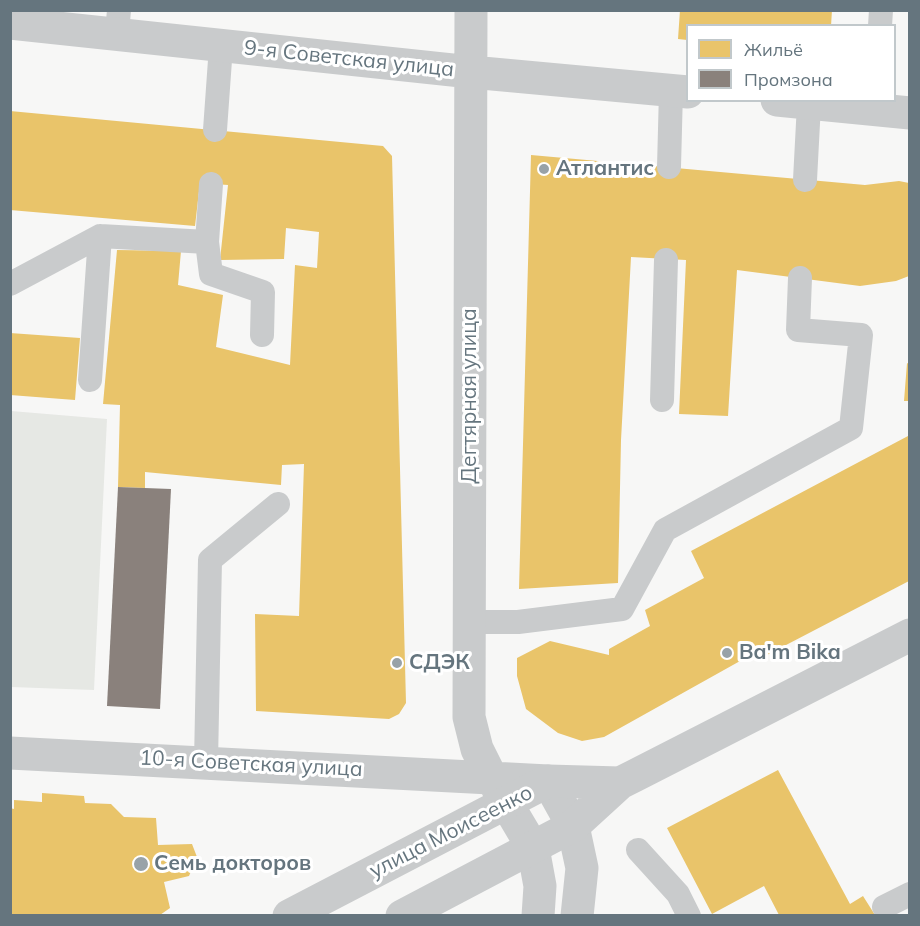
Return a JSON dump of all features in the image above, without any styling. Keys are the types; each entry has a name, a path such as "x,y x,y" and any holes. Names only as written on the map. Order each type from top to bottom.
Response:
{"street":[{"name":"Дегтярная улица","path":"471,10 469,717 477,748 533,848"},
{"name":"9-я Советская улица","path":"10,23 118,22 220,46 679,91"},
{"path":"793,102 873,105 909,113"},
{"name":"улица Моисеенко","path":"402,915 573,826 620,783 909,635"},
{"name":"10-я Советская улица","path":"10,753 206,762 499,790"},
{"path":"548,781 573,826 582,868 577,915"},
{"name":"улица Моисеенко","path":"289,915 499,790 548,781 620,783"},
{"path":"533,848 540,886 538,915"}],"lane":[{"path":"214,130 220,46"},
{"path":"669,167 679,91"},
{"path":"805,180 809,104"},
{"path":"211,184 207,242 211,274 263,292 262,335"},
{"path":"10,284 100,236 207,242"},
{"path":"90,380 100,236"},
{"path":"662,400 666,260"},
{"path":"469,622 518,621 622,609 666,530 851,428 861,335 798,330 800,278"},
{"path":"206,762 210,560 278,504"},
{"path":"638,850 678,894 689,915"},
{"path":"884,907 909,894"}],"shaded area":[{"path":"11,411 107,419 94,690 11,687"}],"building: Жильё":[{"path":"680,10 832,10 831,24 686,24 686,40 678,39"},
{"path":"10,111 383,146 392,156 406,703 399,714 389,719 256,711 255,614 299,616 304,464 282,465 281,485 145,472 145,488 118,487 120,405 103,404 117,250 181,251 178,285 223,295 216,347 290,365 295,265 317,268 319,232 286,228 284,259 220,260 228,185 200,183 195,226 10,210"},
{"path":"531,155 865,185 899,181 909,183 909,276 896,281 860,286 737,270 728,416 679,414 686,260 631,257 621,440 618,583 519,589"},
{"path":"10,333 80,338 75,400 10,395"},
{"path":"907,363 909,364 909,401 904,401"},
{"path":"908,436 909,581 763,657 758,651 604,737 582,741 558,733 526,709 517,676 517,658 550,641 609,655 609,649 650,626 645,610 704,578 691,551"},
{"path":"778,770 850,904 863,896 875,915 779,915 764,886 712,914 667,828"},
{"path":"42,793 84,796 85,803 111,804 124,817 156,818 158,845 192,844 197,857 189,876 164,882 170,908 160,915 10,915 10,808 14,809 14,800 42,802"}],"building: Промзона":[{"path":"118,487 171,489 160,709 107,706"}],"place":[{"name":"Атлантис","path":"544,169"},
{"name":"Ba'm Bika","path":"727,653"},
{"name":"СДЭК","path":"397,663"},
{"name":"Семь докторов","path":"141,864"}]}
